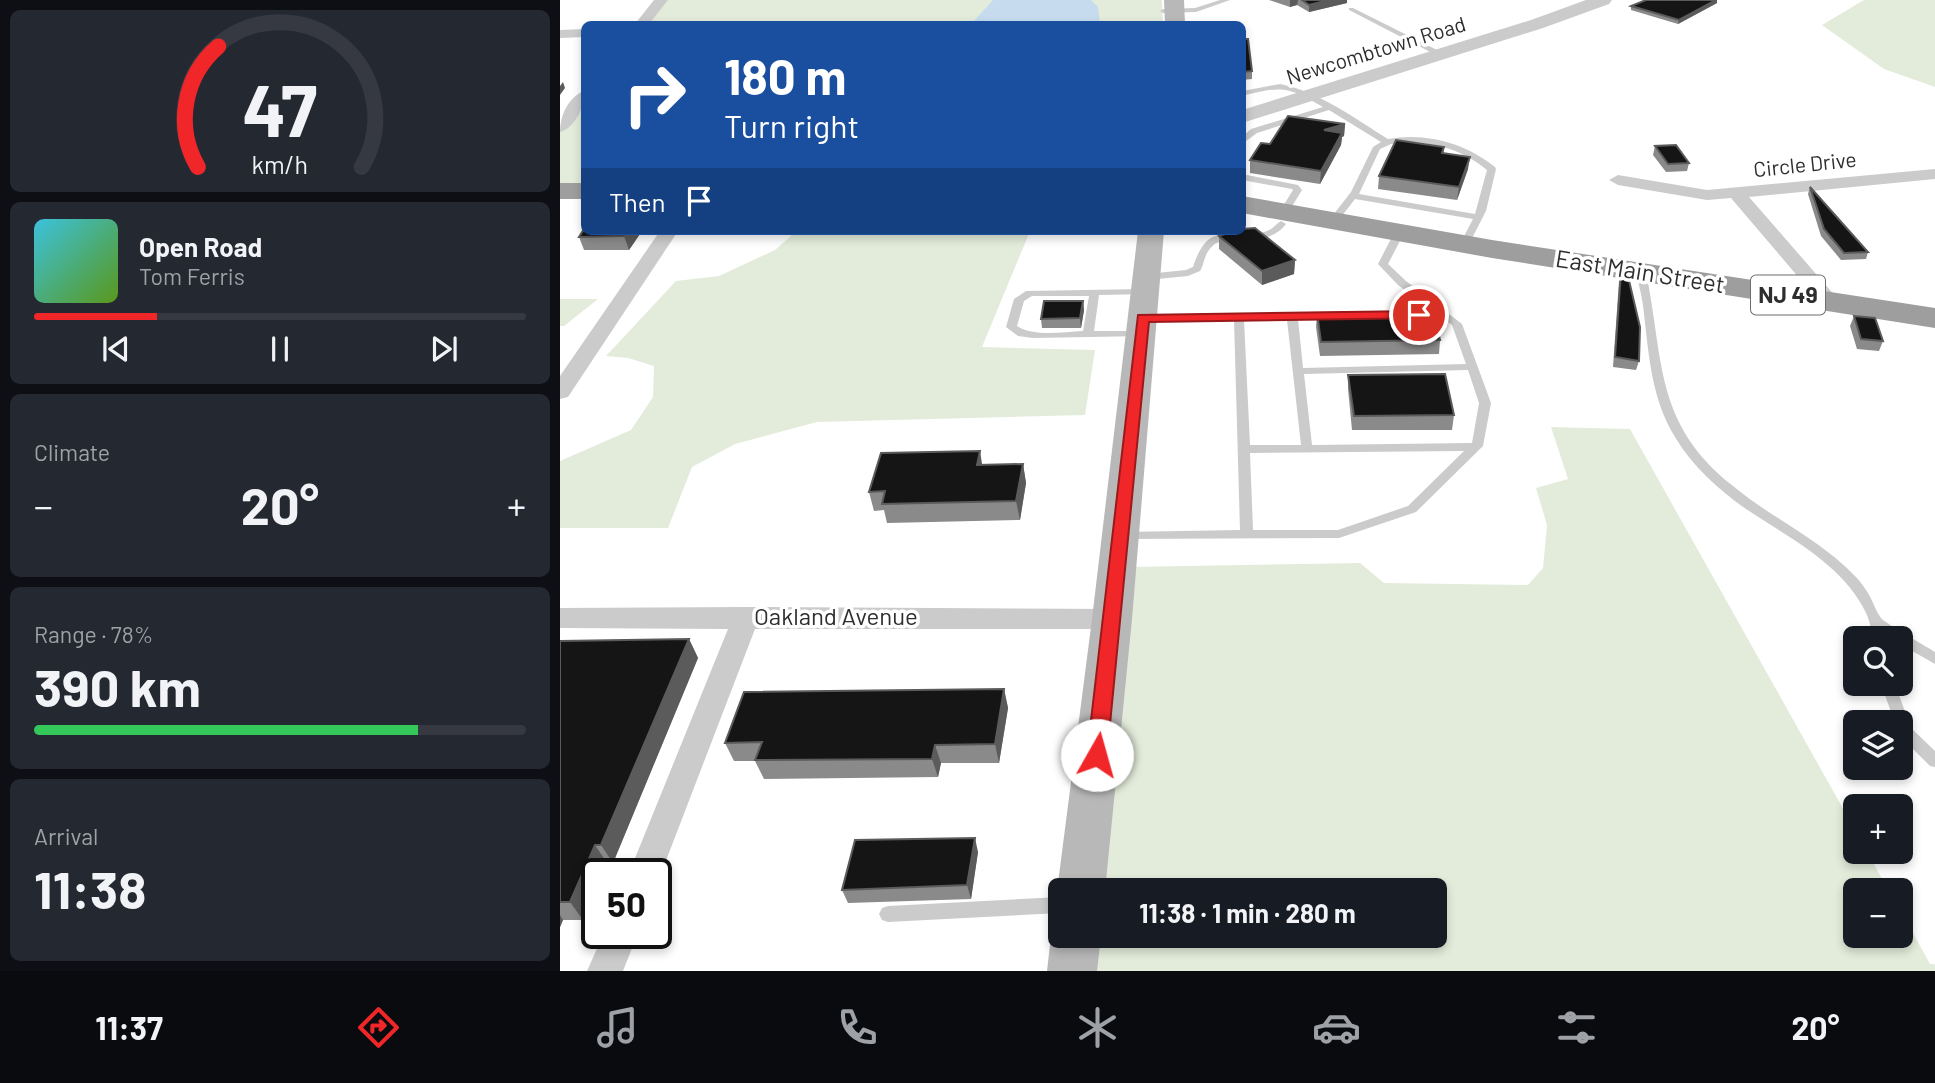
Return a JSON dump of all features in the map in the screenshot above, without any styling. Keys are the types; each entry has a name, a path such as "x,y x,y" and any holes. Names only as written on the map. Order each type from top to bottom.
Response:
{"highway":[{"path":"560,191 581,191"},
{"name":"East Main Street","path":"1246,205 1283,218 1398,235 1429,237 1472,231 1641,272 1935,318"},
{"name":"East Main Street","path":"1246,220 1335,219 1429,237"}],"main road":[{"path":"1082,878 1121,536 1151,235"},
{"path":"1072,971 1075,948"}],"street":[{"path":"644,21 661,0"},
{"name":"Newcombtown Road","path":"1246,116 1603,0"},
{"path":"560,34 581,33"},
{"path":"560,127 581,100"},
{"name":"Circle Drive","path":"1737,194 1935,174"},
{"path":"1618,180 1707,195 1737,194"},
{"name":"Circle Drive","path":"1737,194 1830,302"},
{"path":"560,392 666,235"},
{"path":"651,858 746,617"},
{"name":"Oakland Avenue","path":"560,618 1112,619"},
{"path":"605,971 614,949"}],"lane":[{"path":"1168,12 1196,10 1227,0"},
{"path":"1351,9 1441,54"},
{"path":"1246,93 1278,86 1308,96 1385,141 1429,141 1461,149 1483,159 1492,169 1472,231 1353,196"},
{"path":"1246,138 1254,131 1328,108"},
{"path":"1335,219 1353,196 1377,146 1385,141"},
{"path":"1246,178 1295,187 1297,190 1279,230 1272,234 1246,235"},
{"path":"1243,235 1210,243 1204,248 1197,269 1144,305 1088,334 1033,335 1014,331 1011,327 1016,304 1030,293 1094,293 1144,305 1239,317 1347,316"},
{"path":"1121,536 1339,534 1412,509 1479,443 1485,403 1457,324 1402,283 1383,264 1398,235"},
{"path":"1641,272 1658,382 1680,437 1729,489 1836,565 1859,592 1879,623 1935,659"},
{"path":"1088,334 1094,293"},
{"path":"1389,315 1444,314"},
{"path":"1292,316 1307,449"},
{"path":"1239,317 1247,535"},
{"path":"1298,371 1472,366"},
{"path":"1244,449 1474,447"},
{"path":"1892,696 1905,732 1935,761"},
{"path":"888,914 1048,906"}],"green space":[{"path":"661,0 1162,0 1163,21 644,21"},
{"path":"1864,0 1935,0 1935,87 1884,69 1822,25"},
{"path":"581,100 581,191 560,191 560,127"},
{"path":"792,235 1028,235 982,347 1095,350 1085,415 817,422 735,444 692,467 668,528 560,528 560,461 631,430 653,397 654,366 628,358 606,356 676,281 719,276 775,250"},
{"path":"560,299 598,299 564,326 560,326"},
{"path":"1551,427 1630,429 1843,809 1843,864 1874,864 1882,878 1843,878 1843,948 1913,948 1913,933 1930,964 1935,964 1935,971 1086,971 1089,948 1447,948 1447,878 1096,878 1129,567 1360,563 1384,583 1528,585 1543,568 1547,525 1536,488 1568,479"}],"water":[{"path":"993,0 1091,0 1098,7 1100,21 974,21"}],"building":[{"path":"1302,0 1329,0 1309,5"},
{"path":"1646,0 1716,0 1679,20 1631,6"},
{"path":"1246,39 1248,39 1252,71 1246,72"},
{"path":"1288,116 1345,124 1324,130 1342,133 1321,171 1250,160 1261,143 1270,144"},
{"path":"1396,140 1444,147 1442,153 1470,157 1459,187 1379,176"},
{"path":"1676,145 1689,163 1668,164 1655,146"},
{"path":"1810,187 1868,252 1844,253 1824,229"},
{"path":"1255,228 1295,260 1262,271 1219,236 1246,235 1246,229"},
{"path":"581,234 625,235 624,236 579,237"},
{"path":"1621,272 1627,272 1640,327 1639,361 1615,357"},
{"path":"1044,301 1083,301 1080,318 1041,319"},
{"path":"1414,312 1415,316 1434,315 1440,340 1321,342 1317,313"},
{"path":"1854,316 1875,318 1883,341 1861,339"},
{"path":"1445,374 1454,415 1354,416 1348,375"},
{"path":"980,451 977,465 1023,464 1016,501 882,504 885,491 869,492 881,453"},
{"path":"689,639 601,845 595,845 589,858 581,858 581,877 570,902 560,902 560,641"},
{"path":"1004,689 995,744 935,745 932,759 755,760 762,742 725,743 744,692"},
{"path":"975,838 967,885 842,890 855,840"}],"route":[{"path":"1097,755 1143,318 1419,315"}]}
